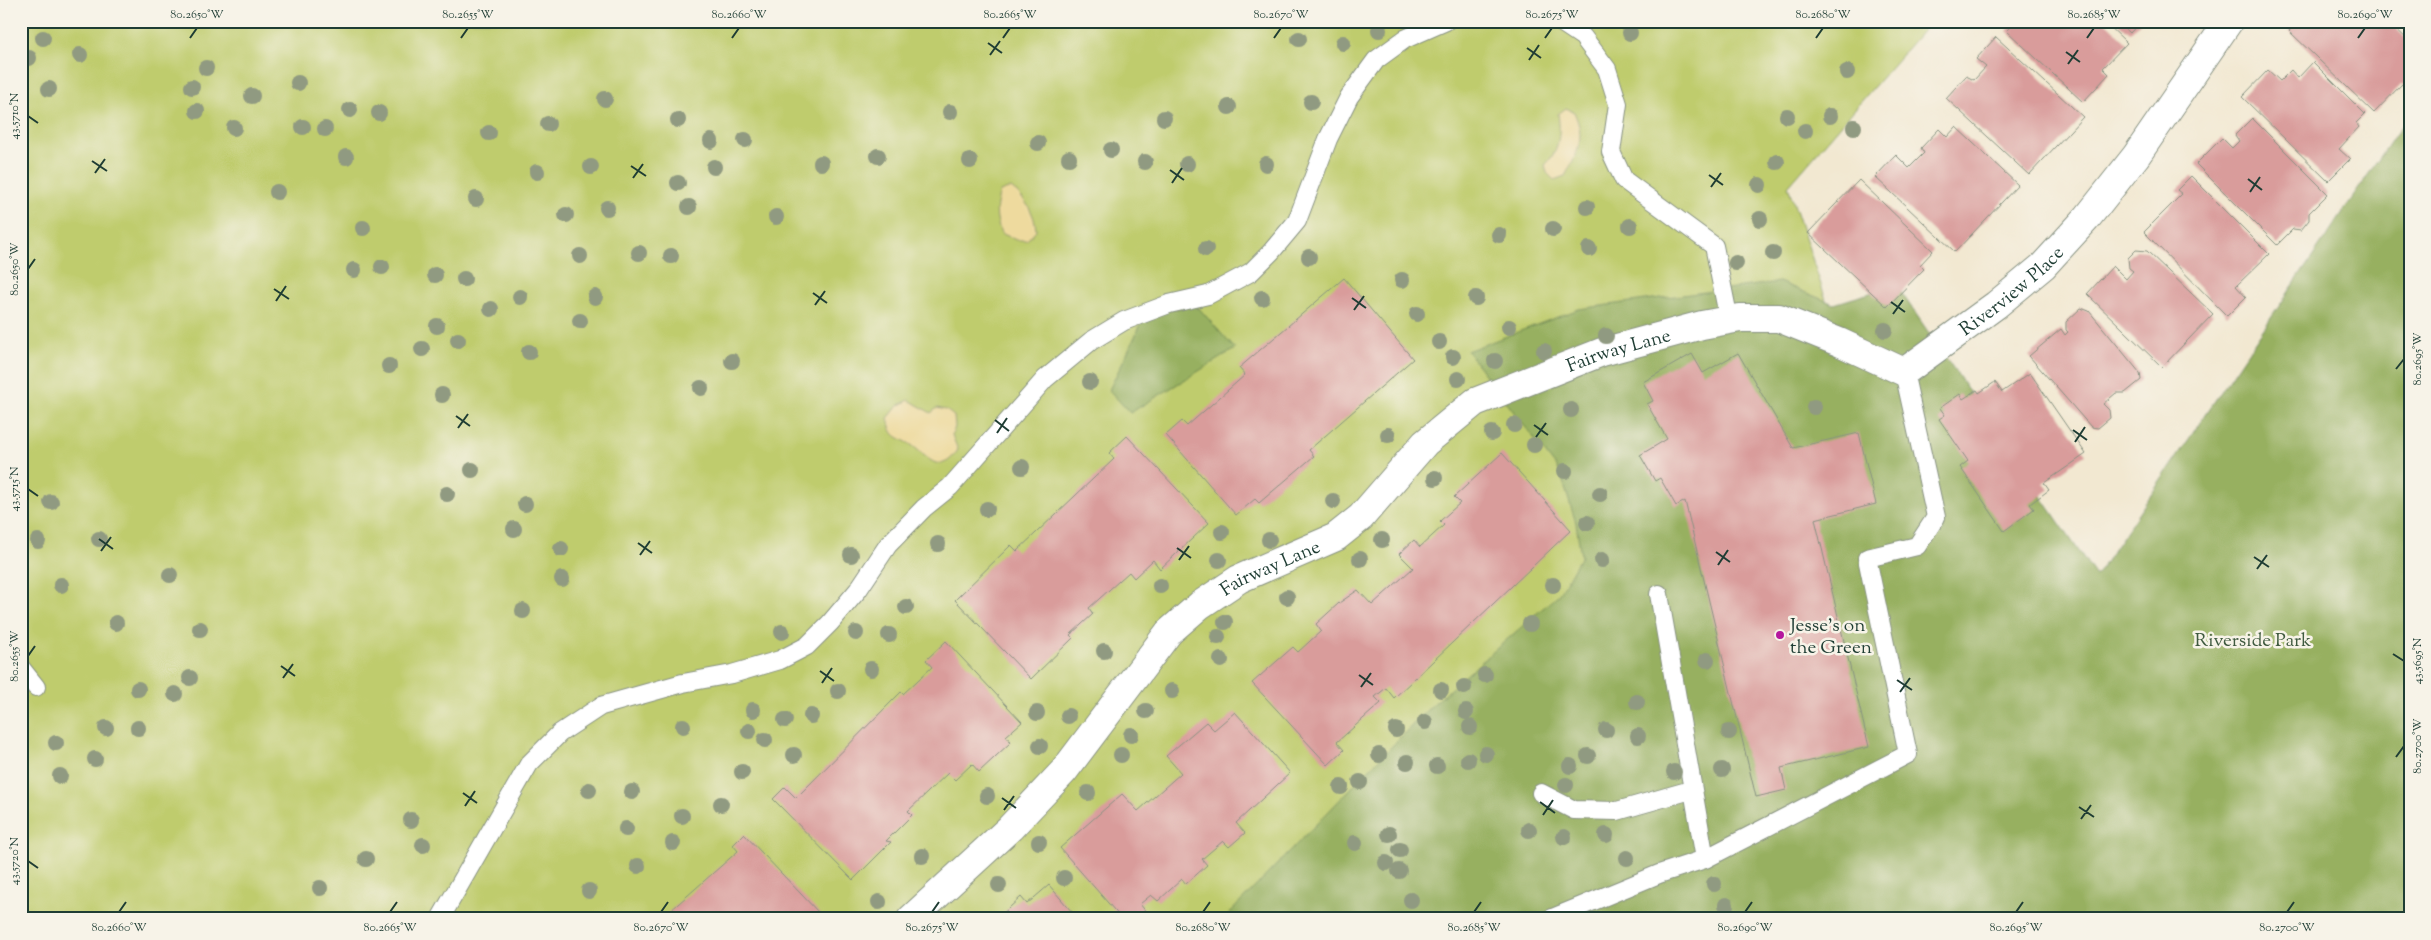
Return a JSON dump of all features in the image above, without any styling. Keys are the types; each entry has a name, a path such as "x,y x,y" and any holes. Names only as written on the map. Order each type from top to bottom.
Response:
{"street":[{"name":"Riverview Place","path":"1904,372 1996,305 2043,266 2087,218 2136,156 2229,21"},
{"path":"1729,320 1740,318 1779,318 1839,342 1904,372"},
{"name":"Fairway Lane","path":"911,919 1010,828 1064,771 1164,637 1200,605 1239,579 1336,537 1361,517 1425,443 1475,402 1602,352 1702,325 1729,320"}],"lane":[{"path":"440,919 529,764 560,733 601,706 683,683 732,674 780,660 807,646 830,623 858,590 888,545 924,508 950,488 1045,379 1091,341 1124,321 1169,304 1208,295 1251,272 1271,252 1296,221 1328,139 1349,97 1376,60 1405,39 1446,21"},
{"path":"1559,21 1583,37 1607,69 1618,104 1611,152 1624,180 1714,246 1729,320"},
{"path":"1550,919 1659,874 1705,859 1908,754 1867,558 1917,546 1936,517 1904,372"},
{"path":"1659,594 1691,790 1705,859"},
{"path":"21,668 36,686"},
{"path":"1541,793 1574,810 1617,811 1691,790"}],"green space":[{"path":"21,21 1931,21 1788,186 2033,919 21,919"},
{"name":"Riverside Park","path":"2410,113 2410,919 1224,919 1430,707 1559,594 1581,556 1576,523 1560,472 1467,351 1579,309 1779,282 1834,304 1896,285 2096,576"},
{"path":"1196,305 1235,349 1130,413 1109,390 1146,314"}],"sand":[{"path":"1566,108 1574,112 1578,121 1579,145 1574,160 1565,176 1554,180 1547,173 1545,165 1550,160 1558,142 1558,114"},
{"path":"1011,188 1025,201 1034,218 1036,230 1027,240 1016,240 1001,233 999,227 996,212 1000,192"},
{"path":"909,400 931,413 937,408 946,410 954,416 955,427 952,435 958,450 945,463 939,464 928,459 893,433 888,418 898,406"}],"building":[{"path":"2016,21 2104,21 2127,43 2103,68 2109,74 2083,102 2007,31"},
{"path":"2117,21 2141,21 2130,33"},
{"path":"2298,21 2388,21 2410,42 2410,92 2402,84 2374,113 2289,31"},
{"path":"1996,37 2083,117 2029,175 1946,98 1966,76 1974,80 1986,67 1976,59"},
{"path":"2313,62 2365,114 2356,123 2359,127 2339,149 2350,159 2328,181 2242,97 2268,70 2280,81 2291,70 2298,78"},
{"path":"2252,118 2328,194 2309,213 2309,220 2301,230 2293,229 2277,245 2196,164 2222,138 2232,148 2239,141 2235,135"},
{"path":"1956,127 2018,185 1955,252 1875,177 1896,155 1909,168 1924,153 1921,148 1939,129 1947,137"},
{"path":"2191,176 2269,254 2236,286 2246,297 2227,316 2144,232 2182,194 2177,190"},
{"path":"1859,180 1933,251 1920,265 1924,269 1887,307 1808,233"},
{"path":"2136,250 2147,251 2213,314 2162,367 2087,294 2113,266 2126,279 2133,271 2129,268 2128,258"},
{"path":"1344,278 1413,359 1309,450 1314,456 1259,503 1255,499 1236,515 1166,435 1182,421 1187,426 1245,375 1239,368"},
{"path":"2081,308 2089,311 2140,373 2141,380 2125,393 2116,393 2103,404 2109,410 2110,418 2098,428 2091,427 2029,356 2061,329 2065,335 2068,332 2066,330 2066,322"},
{"path":"1738,353 1793,448 1859,433 1876,504 1815,519 1869,747 1781,768 1786,790 1756,797 1685,501 1676,506 1660,478 1655,481 1640,455 1667,439 1647,404 1653,401 1643,382 1692,354 1703,373"},
{"path":"2030,373 2086,454 2044,483 2049,490 2030,504 2034,509 2004,531 1960,467 1968,461 1939,419 1945,415 1940,408 1960,394 1963,399 1977,390 1979,393 1995,382 2002,392"},
{"path":"1127,436 1209,523 1160,569 1153,560 1134,578 1129,572 1089,608 1093,614 1070,635 1073,638 1031,679 955,600 1011,545 1017,551 1114,459 1109,453"},
{"path":"1502,453 1571,530 1394,698 1386,688 1375,697 1381,703 1337,742 1344,750 1328,765 1252,683 1293,647 1298,652 1321,631 1316,624 1339,603 1358,590 1372,605 1413,568 1399,554 1414,540 1420,547 1444,525 1440,521 1460,503 1454,497"},
{"path":"946,641 1022,722 1006,736 1011,742 979,772 972,764 955,780 948,773 908,811 912,815 886,841 891,842 853,880 773,799 785,787 796,798 901,692 903,694 932,667 926,660"},
{"path":"1235,712 1290,773 1236,823 1245,833 1229,847 1223,841 1202,859 1207,865 1186,884 1182,879 1158,901 1151,895 1140,904 1147,913 1141,919 1122,919 1060,848 1122,794 1138,811 1181,773 1166,756 1206,722 1214,730"},
{"path":"744,834 820,914 815,919 661,919 738,851 733,845"},
{"path":"1049,885 1078,919 997,919 1021,897 1027,904"}],"place":[{"name":"Jesse's on the Green","path":"1780,635"}]}
